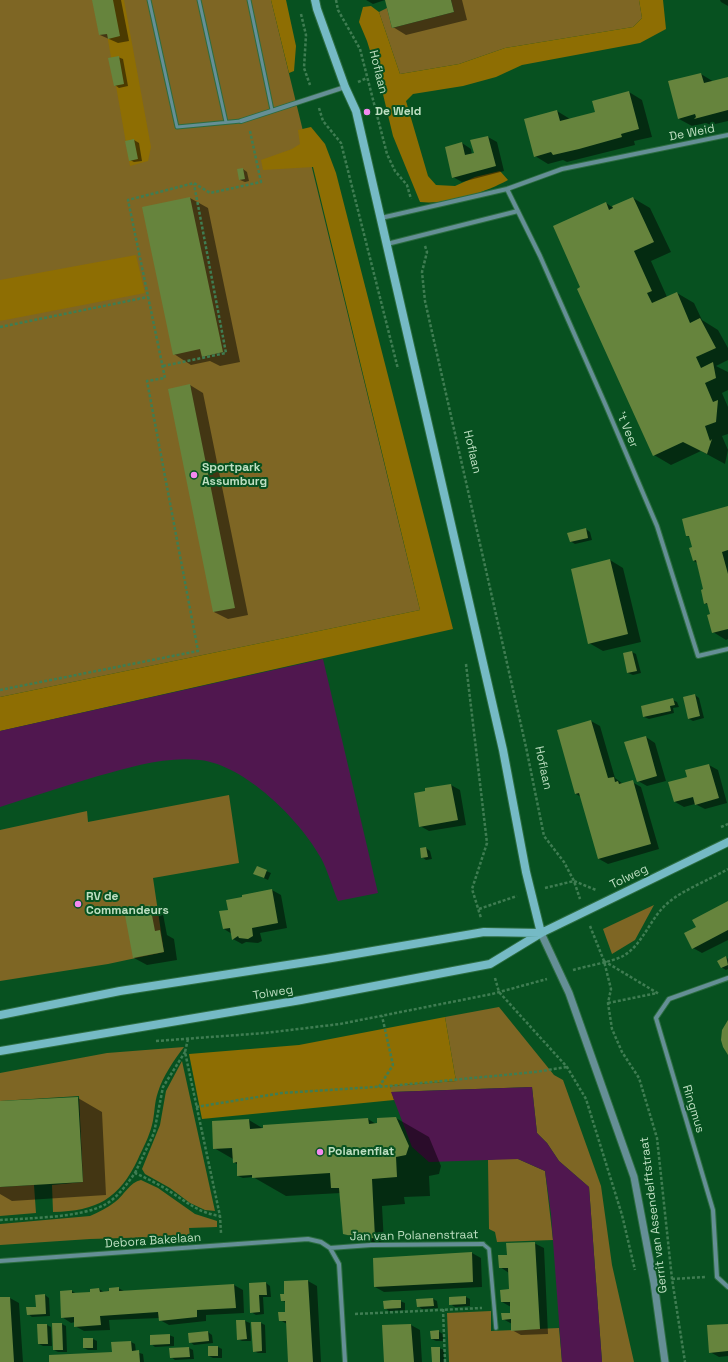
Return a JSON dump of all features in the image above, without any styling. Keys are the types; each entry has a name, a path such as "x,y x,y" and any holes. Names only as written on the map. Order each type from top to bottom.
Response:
{"main road":[{"path":"316,0 317,9 345,87 356,111 503,750 526,872 540,933"},
{"name":"Tolweg","path":"0,1050 301,1000 420,976 475,968 490,964 540,933 728,842"},
{"name":"Tolweg","path":"0,1015 120,991 326,959 477,933 540,933"}],"street":[{"path":"242,121 345,87"},
{"name":"De Weid","path":"380,218 415,212 507,190 562,169 728,136"},
{"name":"'t Veer","path":"507,190 518,211 606,406 657,526 698,656 728,649"},
{"path":"386,244 422,237 518,211"},
{"name":"Gerrit van Assendelftstraat","path":"540,933 569,993 634,1177 654,1282 665,1362"},
{"path":"669,999 728,978"},
{"name":"Ringmus","path":"669,999 656,1018 713,1210 717,1277"},
{"name":"Debora Bakelaan","path":"0,1262 308,1240"},
{"name":"Jan van Polanenstraat","path":"308,1240 321,1242 330,1248 371,1245 483,1244 488,1249 496,1328"},
{"path":"330,1248 339,1264 345,1362"},
{"path":"717,1277 728,1287"}],"lane":[{"path":"149,0 177,127 242,121"},
{"path":"198,0 226,122"},
{"path":"249,0 272,110"}],"path":[{"name":"Hoflaan","path":"336,0 338,10 360,49 387,154 395,171 407,185 415,212"},
{"path":"300,7 306,35 304,68 323,121 341,143 400,374"},
{"path":"0,690 198,651 146,381 165,378 128,200 194,183 210,194 260,182 248,118"},
{"path":"163,366 226,353 194,183"},
{"name":"Hoflaan","path":"422,237 427,252 422,272 425,301 526,747 544,836 564,862 571,874 584,912"},
{"path":"0,327 148,297"},
{"path":"466,662 487,843 472,889 479,909"},
{"path":"604,961 623,956 635,946 648,929 656,913 670,901 728,869"},
{"name":"Gerrit van Assendelftstraat","path":"584,912 604,961 610,989 608,1004 612,1029 622,1052 639,1078 657,1138 672,1279 686,1362"},
{"path":"604,961 669,999"},
{"name":"Gerrit van Assendelftstraat","path":"382,1016 499,992 567,1067 586,1099 622,1215 636,1272"},
{"path":"608,1004 658,993"},
{"path":"0,1220 92,1211 107,1204 121,1192 135,1173 154,1133 163,1087 185,1052 188,1039 308,1029 382,1016 393,1065 379,1087"},
{"path":"185,1052 220,1216 222,1246"},
{"path":"196,1107 282,1093 379,1087 535,1072 567,1067"},
{"path":"135,1173 167,1189 194,1208 206,1214 220,1216"},
{"path":"654,1282 672,1279 717,1277"},
{"path":"342,1315 494,1307"},
{"path":"443,1310 445,1362"}],"shaded area":[{"name":"Sportpark Assumburg","path":"0,0 271,0 420,610 0,697"},
{"path":"101,0 124,0 151,147 148,161 130,166"},
{"path":"271,0 286,0 296,46 294,71 289,73"},
{"path":"451,0 639,0 642,18 633,27 505,48 459,64 400,74 379,12 387,8 392,28 454,12"},
{"path":"639,0 663,0 666,29 640,43 522,65 496,77 463,86 413,94 406,101 428,176 436,185 455,186 475,177 500,171 508,180 477,193 453,200 442,202 420,202 393,136 381,86 367,41 359,22 363,7 371,6 379,12 400,74 459,64 505,48 633,27 642,18"},
{"path":"311,127 325,144 336,173 453,629 0,731 0,697 420,610 313,167 263,170 261,160 292,149 300,144 298,130"},
{"path":"136,255 145,293 0,321 0,280"},
{"path":"323,659 378,893 338,901 321,858 300,827 270,797 253,783 235,772 217,764 200,760 187,759 161,761 135,766 0,807 0,731"},
{"name":"RV de Commandeurs","path":"229,795 239,863 153,878 164,952 108,964 0,981 0,830 87,811 88,822"},
{"path":"654,905 635,940 612,954 603,929"},
{"path":"499,1007 554,1075 563,1080 601,1186 612,1265 634,1362 602,1362 589,1187 559,1161 547,1143 537,1133 532,1087 391,1092 390,1086 456,1081 445,1017"},
{"path":"445,1017 456,1081 390,1086 394,1100 202,1119 189,1054 299,1045"},
{"path":"184,1047 160,1086 149,1134 131,1173 123,1184 105,1200 94,1205 82,1209 53,1212 52,1185 83,1182 79,1096 0,1101 0,1073 107,1053"},
{"path":"182,1061 215,1211 205,1210 190,1203 170,1188 145,1174 142,1169 160,1125 166,1091"},
{"path":"532,1087 537,1133 547,1143 559,1161 589,1187 602,1362 562,1362 551,1214 545,1171 518,1159 429,1162 412,1147 391,1092"},
{"path":"504,1158 518,1159 545,1171 553,1240 497,1242 495,1232 489,1229 488,1160"},
{"path":"141,1180 158,1188 195,1214 217,1221 217,1227 189,1228 190,1236 90,1239 0,1245 0,1224 90,1216 112,1204 130,1186"},
{"path":"34,1185 36,1213 0,1216 0,1187"},
{"path":"491,1311 491,1331 559,1328 562,1362 449,1362 447,1313"}],"building":[{"path":"92,0 113,0 120,36 108,39 107,34 99,35"},
{"path":"385,0 451,0 454,12 392,28"},
{"path":"119,56 124,84 114,86 108,58"},
{"path":"701,73 704,83 728,77 728,110 694,119 696,117 695,114 678,119 668,81"},
{"path":"629,91 639,129 621,134 622,137 579,149 553,155 551,152 534,157 524,119 557,110 560,121 595,112 592,101"},
{"path":"488,136 496,166 452,178 445,147 462,142 465,155 474,153 470,140"},
{"path":"134,139 138,159 129,161 125,141"},
{"path":"243,168 245,179 239,180 237,169"},
{"path":"190,197 223,352 202,357 200,349 173,355 142,207"},
{"path":"633,197 654,242 634,251 652,291 647,293 652,303 677,292 690,323 700,318 716,348 696,357 701,368 713,362 716,378 705,383 713,402 718,400 716,422 705,426 710,441 712,439 707,454 683,442 653,456 577,289 580,287 553,226 606,202 609,210 613,208 612,206"},
{"path":"190,384 235,608 213,612 168,389"},
{"path":"728,506 728,550 722,552 728,574 728,629 712,633 707,615 710,614 707,603 704,604 701,590 703,589 696,560 693,561 689,548 692,547 689,536 686,536 682,519"},
{"path":"586,528 588,538 570,542 567,533"},
{"path":"610,559 628,634 588,644 571,569"},
{"path":"632,651 637,671 627,673 623,653"},
{"path":"695,694 700,716 688,719 683,697"},
{"path":"673,698 675,705 670,706 671,711 643,717 641,706"},
{"path":"591,720 608,778 614,777 615,782 618,781 619,784 633,780 651,844 598,859 579,793 575,794 557,730"},
{"path":"646,736 657,776 637,782 624,742"},
{"path":"709,764 719,798 695,805 693,797 674,802 668,782 687,777 685,770"},
{"path":"451,784 458,820 419,827 414,793 425,791 425,788"},
{"path":"426,847 428,857 421,858 420,848"},
{"path":"257,866 267,870 264,878 253,874"},
{"path":"272,889 278,923 252,928 253,936 248,939 239,938 238,936 232,940 230,928 223,929 219,911 228,910 226,900"},
{"path":"728,901 728,930 692,949 684,933 696,927 692,920"},
{"path":"150,905 155,931 160,930 164,952 133,958 124,910"},
{"path":"726,956 728,965 721,968 717,961"},
{"path":"728,1020 728,1055 721,1040 722,1030"},
{"path":"78,1097 83,1182 0,1187 0,1101"},
{"name":"Polanenflat","path":"396,1117 409,1146 406,1155 396,1157 397,1177 372,1179 375,1238 360,1239 343,1234 339,1188 331,1188 330,1173 252,1178 252,1175 237,1176 237,1162 233,1163 232,1148 213,1149 212,1121 249,1119 250,1129 263,1128 263,1125 368,1118 369,1124 377,1123 377,1118"},
{"path":"535,1242 540,1329 511,1331 511,1319 502,1320 501,1313 510,1313 510,1302 501,1302 500,1290 509,1289 508,1268 499,1268 498,1255 507,1255 506,1243"},
{"path":"472,1252 473,1282 374,1287 373,1258"},
{"path":"308,1280 313,1362 288,1362 286,1321 279,1321 278,1312 285,1312 285,1301 281,1301 280,1294 284,1294 284,1281"},
{"path":"266,1282 267,1295 259,1295 260,1312 250,1313 249,1283"},
{"path":"234,1284 236,1308 197,1310 197,1317 159,1321 158,1312 100,1316 101,1325 74,1327 74,1317 61,1318 60,1291 72,1290 72,1293 90,1292 90,1289 99,1288 100,1292 109,1291 109,1288 119,1287 119,1291"},
{"path":"45,1294 46,1314 27,1315 26,1307 36,1307 35,1295"},
{"path":"466,1296 466,1304 449,1305 449,1297"},
{"path":"0,1297 10,1297 14,1362 0,1362"},
{"path":"433,1298 434,1306 417,1307 416,1299"},
{"path":"401,1300 401,1308 384,1309 383,1301"},
{"path":"236,1320 245,1320 247,1339 237,1340"},
{"path":"251,1322 261,1322 262,1351 253,1352"},
{"path":"52,1323 62,1323 63,1350 53,1350"},
{"path":"37,1324 47,1324 48,1344 38,1344"},
{"path":"411,1324 414,1362 384,1362 382,1325"},
{"path":"728,1324 728,1351 709,1353 707,1325"},
{"path":"439,1330 439,1339 431,1339 430,1331"},
{"path":"208,1331 209,1341 189,1343 188,1333"},
{"path":"170,1334 170,1344 150,1345 150,1335"},
{"path":"83,1338 93,1338 93,1348 83,1348"},
{"path":"131,1341 132,1351 139,1350 140,1362 49,1362 49,1355 112,1352 111,1342"},
{"path":"208,1346 218,1346 218,1356 208,1356"},
{"path":"189,1347 190,1357 170,1358 169,1348"},
{"path":"431,1347 440,1347 440,1362 432,1362"}],"place":[{"name":"De Weid","path":"367,112"},
{"name":"Sportpark Assumburg","path":"194,475"},
{"name":"RV de Commandeurs","path":"78,904"},
{"name":"Polanenflat","path":"320,1152"}]}
